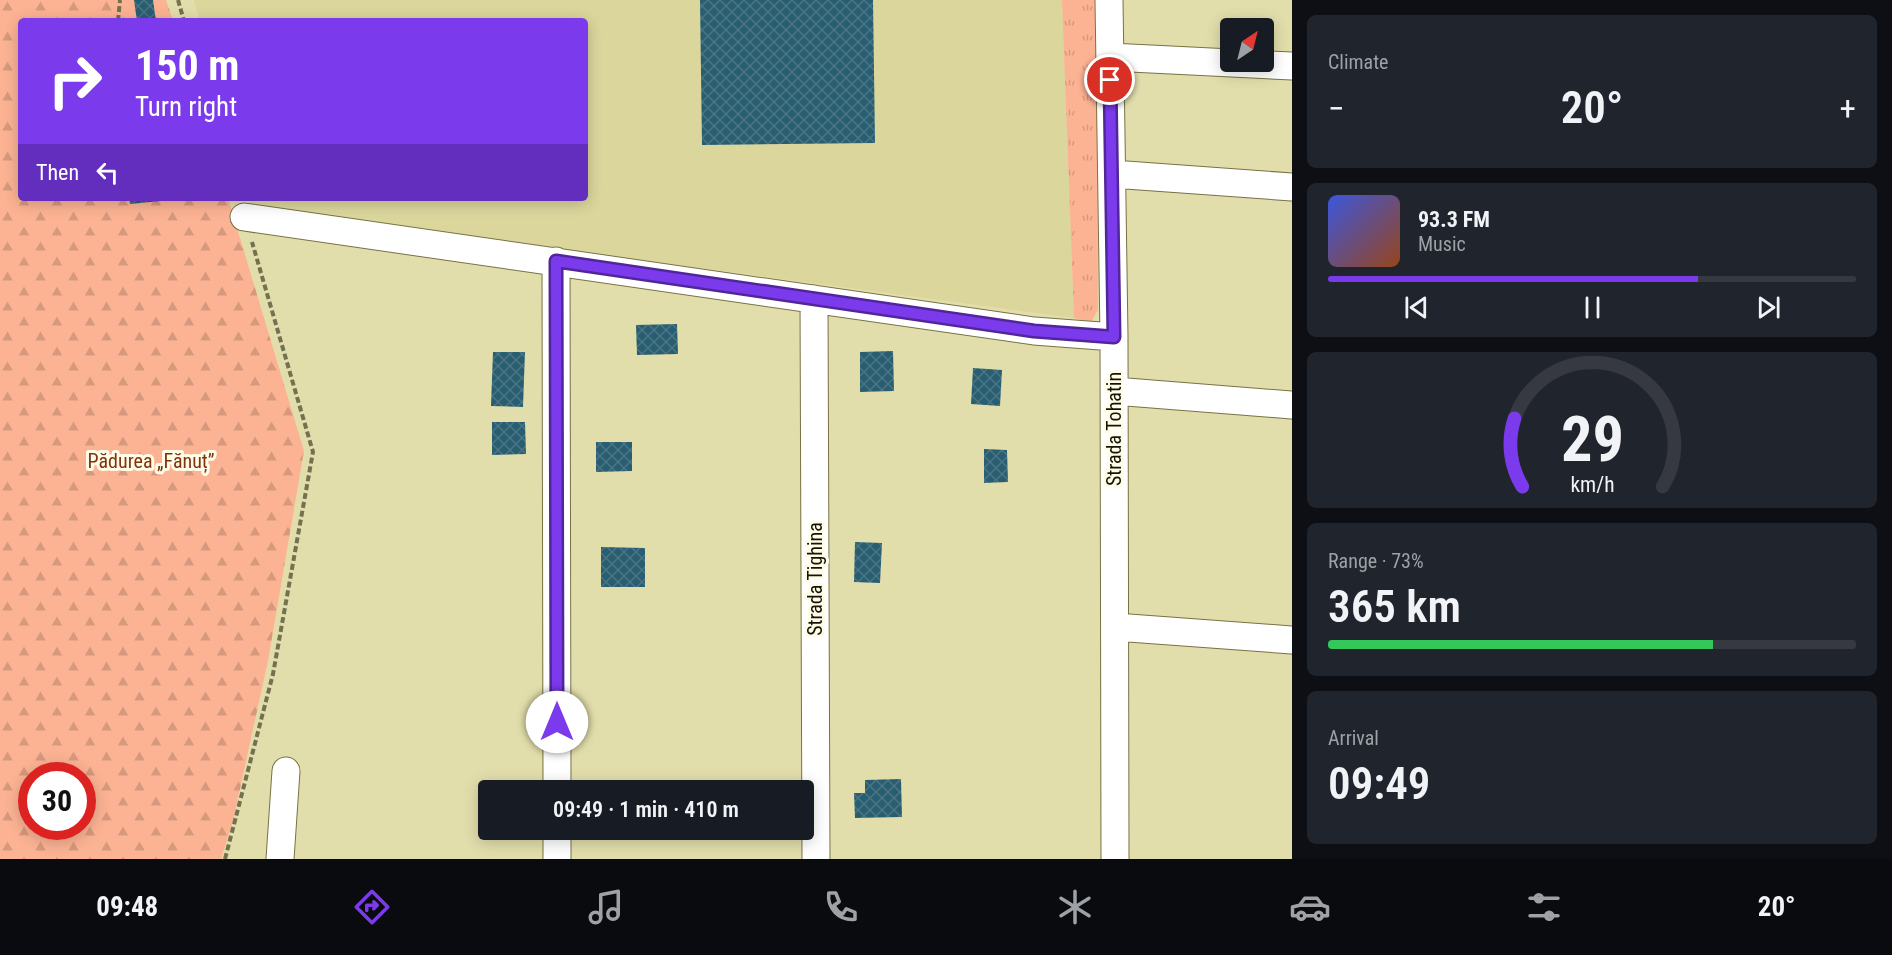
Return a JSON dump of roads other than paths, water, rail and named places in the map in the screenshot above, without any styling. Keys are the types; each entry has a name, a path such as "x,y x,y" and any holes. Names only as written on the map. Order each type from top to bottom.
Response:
{"street":[{"name":"Strada Tohatin","path":"1109,0 1114,337 1115,859"},
{"path":"1110,57 1292,66"},
{"path":"1112,174 1292,187"},
{"path":"244,217 1034,331 1114,337"},
{"path":"556,261 557,780"},
{"name":"Strada Tighina","path":"814,298 816,859"},
{"path":"1114,392 1292,405"},
{"path":"1114,627 1292,640"},
{"path":"280,859 286,771"},
{"path":"557,840 557,859"}],"park label":[{"name":"Pădurea „Fănuț”","path":"151,461"}]}
